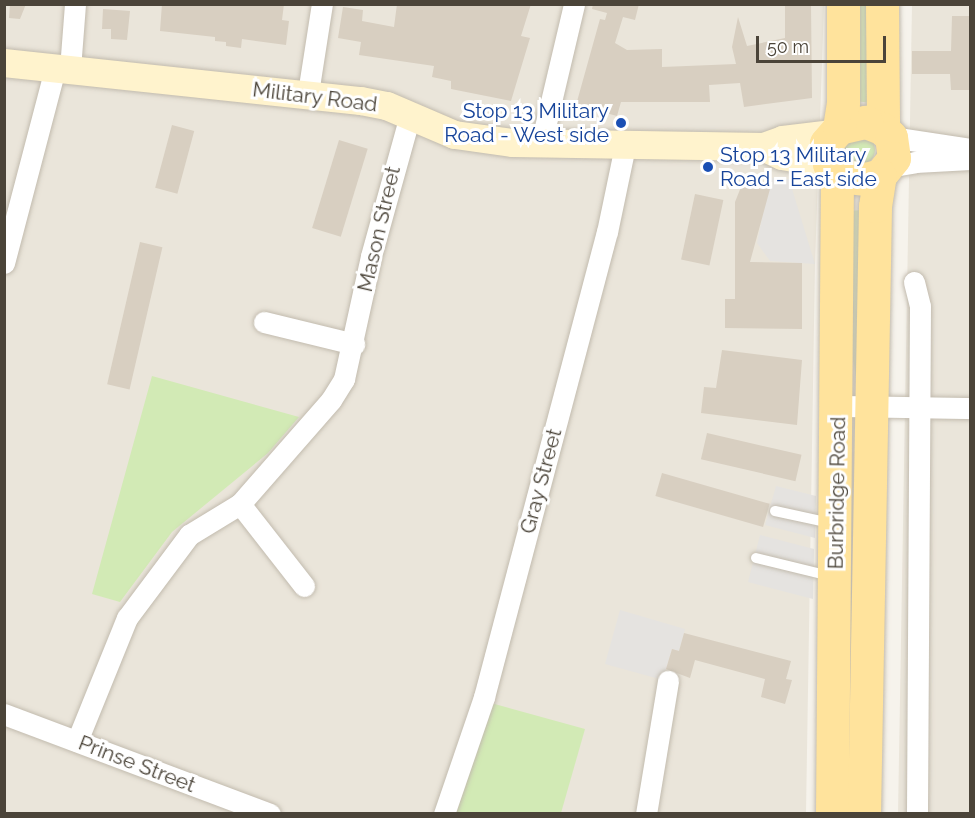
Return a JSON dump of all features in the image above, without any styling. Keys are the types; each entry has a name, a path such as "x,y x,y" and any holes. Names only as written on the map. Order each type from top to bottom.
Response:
{"main road":[{"name":"Burbridge Road","path":"832,813 838,406 834,149 843,104 843,4"},
{"name":"Burbridge Road","path":"864,813 875,206 886,152 882,4"},
{"path":"866,122 886,152 854,179 834,149 866,122"}],"street":[{"path":"4,263 62,69 75,4"},
{"path":"308,93 322,4"},
{"path":"541,144 574,4"},
{"name":"Military Road","path":"4,63 308,93 387,106 478,140 541,144 764,147 783,140 834,149"},
{"name":"Mason Street","path":"77,741 127,618 189,536 240,504 331,400 344,379 354,344 371,255 410,115"},
{"name":"Gray Street","path":"444,813 484,697 607,232 625,146"},
{"path":"886,152 970,149"},
{"path":"886,152 915,162 970,159"},
{"path":"914,282 920,306 917,813"},
{"path":"264,322 354,344"},
{"path":"838,406 970,408"},
{"path":"240,504 304,586"},
{"path":"646,813 668,681"},
{"name":"Prinse Street","path":"4,714 270,813"}],"lane":[{"path":"775,511 836,525"},
{"path":"756,558 836,578"}],"shaded area":[{"path":"5,5 824,5 815,264 806,813 5,814"},
{"path":"912,5 970,5 970,813 898,814"},
{"path":"770,178 789,179 815,264 770,261 757,243"},
{"path":"776,486 816,496 815,538 765,525"},
{"path":"760,535 814,549 813,599 748,582"},
{"path":"620,610 685,629 679,651 672,649 663,680 605,664"}],"green space":[{"path":"855,5 871,5 873,103 854,101"},
{"path":"860,135 871,139 875,150 871,161 860,165 849,161 845,150 849,139"},
{"path":"864,210 857,383 851,347 846,211"},
{"path":"152,376 299,417 268,453 172,532 120,602 92,594"},
{"path":"491,703 585,729 561,813 456,814"}],"building":[{"path":"10,4 26,4 20,19 9,18"},
{"path":"162,4 284,4 282,20 289,21 286,45 242,39 241,48 226,46 226,42 215,41 215,37 160,31"},
{"path":"397,4 531,4 521,36 530,38 511,101 451,89 451,81 432,77 434,66 359,55 361,42 338,38 343,7 363,10 362,21 394,27"},
{"path":"593,4 639,4 635,20 623,17 615,43 627,50 662,49 662,67 736,64 732,47 738,17 747,46 785,38 785,4 811,4 812,98 744,107 740,83 709,85 710,102 621,102 617,116 576,105 600,19 605,20 607,13 592,9"},
{"path":"103,9 130,11 127,40 111,39 111,29 102,29"},
{"path":"952,16 970,16 970,90 951,90 950,74 912,74 912,51 951,51"},
{"path":"172,125 194,131 177,194 155,188"},
{"path":"339,140 368,149 341,237 312,228"},
{"path":"743,182 770,189 750,262 802,263 802,329 725,328 725,299 735,299 735,202"},
{"path":"695,194 723,200 709,266 681,260"},
{"path":"140,242 162,247 130,389 107,384"},
{"path":"722,350 802,360 797,425 701,413 704,387 716,388"},
{"path":"707,433 802,455 795,481 701,459"},
{"path":"662,473 770,504 763,527 655,496"},
{"path":"684,633 791,661 786,679 792,680 785,704 761,697 765,679 695,660 690,678 666,669 672,649 679,651"}],"place":[{"name":"Stop 13 Military Road - West side","path":"621,123"},
{"name":"Stop 13 Military Road - East side","path":"708,167"}]}
